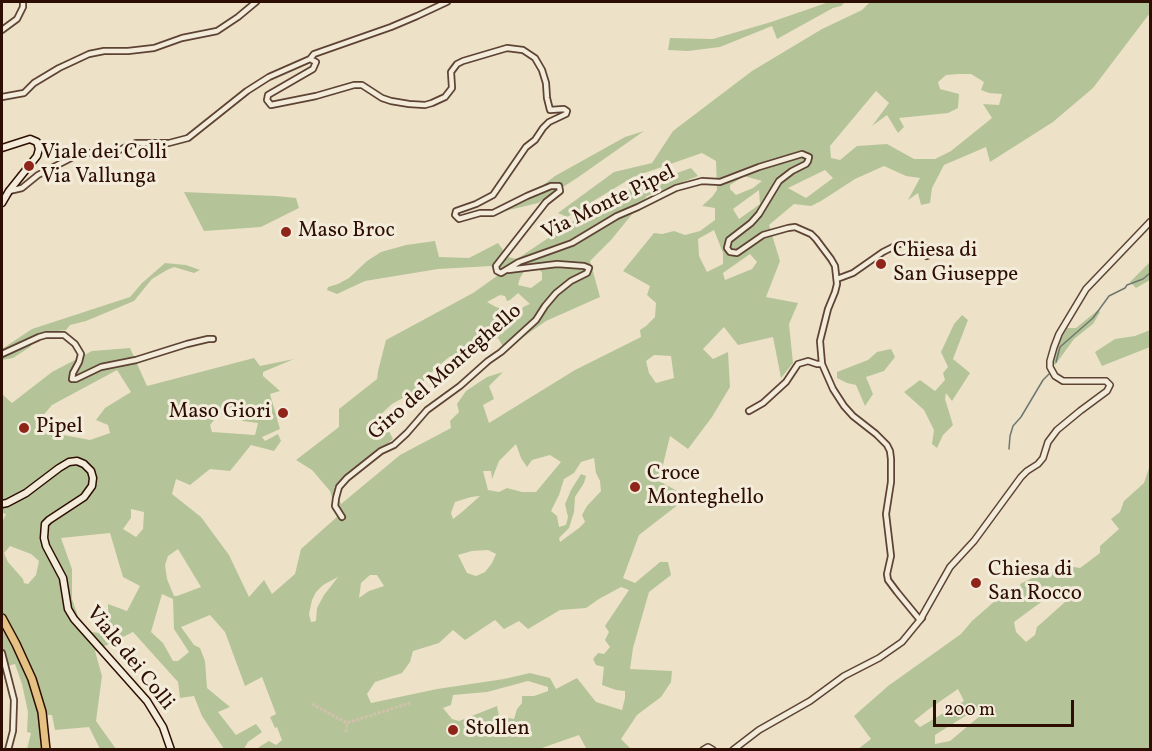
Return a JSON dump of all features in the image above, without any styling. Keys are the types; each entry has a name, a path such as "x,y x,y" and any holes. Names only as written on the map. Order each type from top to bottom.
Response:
{"main road":[{"path":"2,148 30,139 39,145 37,156 9,190 2,203"},
{"name":"Viale dei Colli","path":"2,504 26,493 69,462 77,461 91,471 92,486 84,497 45,524 46,546 63,578 68,609 74,619 147,701 163,727 171,750"},
{"path":"2,618 33,679 42,711 46,750"}],"street":[{"path":"2,30 17,19 24,2"},
{"path":"2,97 24,93 59,68 89,54 154,48 183,38 218,31 256,2"},
{"path":"9,190 22,188 38,175 73,157 88,153 112,153 136,143 169,143 188,138 258,83 315,54 391,27 447,2"},
{"name":"Via Monte Pipel","path":"310,58 316,62 313,69 268,94 267,100 271,105 354,85 362,85 391,101 421,105 445,97 452,88 451,72 457,64 463,61 507,48 523,50 535,58 546,83 550,110 564,109 567,111 566,114 549,122 543,128 535,140 522,152 493,195 456,211 455,215 459,219 480,213 493,213 526,196 551,186 559,186 560,191 546,202 495,268 501,273 519,262 572,243 617,216 676,188 702,181 720,182 759,167 805,154 808,157 806,164 779,181 759,214 729,240 727,248 730,252 737,254 763,235 795,227 811,234 819,241 831,259 837,279"},
{"path":"734,750 759,730 810,701 843,676 902,642 922,618 950,567 974,541 1021,477 1043,458 1048,442 1057,430 1109,388 1109,383 1106,381 1058,379 1052,373 1050,361 1059,334 1086,289 1150,222"},
{"path":"922,618 888,580 891,556 886,514 891,476 890,451 882,440 853,416 833,389 824,372 820,341 837,279 853,273 899,244 909,243 923,246 927,256"},
{"name":"Giro del Monteghello","path":"342,518 335,506 339,487 346,478 381,451 394,445 427,410 501,352 536,320 556,293 571,281 587,273 589,268 557,264 507,270"},
{"path":"2,354 39,337 64,335 75,344 81,354 73,373 72,379 75,380 101,367 213,339"},
{"path":"749,411 763,403 781,386 798,364 808,361 822,364"},
{"path":"2,653 14,700 13,731 8,750"},
{"path":"703,750 708,747 712,750"}],"green space":[{"path":"829,2 845,2 777,39 772,26 720,47 688,51 668,50 670,38 713,39"},
{"path":"870,2 1150,2 1150,13 1093,88 1053,122 990,162 986,147 944,165 932,188 930,203 921,205 918,193 908,200 920,178 906,176 884,166 855,179 811,206 794,204 769,225 780,261 766,297 798,303 789,324 793,363 781,378 773,337 738,345 724,327 703,349 713,359 728,352 730,387 712,417 688,449 670,436 659,481 688,497 639,535 623,578 635,583 660,562 668,562 671,575 649,592 633,648 630,669 672,671 671,682 661,697 637,715 621,739 631,749 586,748 579,735 539,749 258,749 269,741 276,745 282,740 270,717 276,714 262,677 245,686 225,632 210,615 181,627 194,645 200,648 205,661 207,688 230,707 218,712 236,735 256,724 262,732 248,742 244,749 224,749 202,716 194,696 180,698 178,682 133,632 95,651 102,676 96,721 116,749 100,749 89,727 55,730 52,715 46,715 39,688 2,613 2,522 6,514 2,513 2,394 12,403 52,372 92,351 130,348 147,386 254,358 260,366 294,359 263,372 263,376 280,391 270,394 280,429 262,437 265,441 278,434 281,441 274,451 251,445 230,471 210,469 190,485 176,479 172,494 201,517 229,555 249,597 264,580 272,594 295,574 301,549 338,516 330,491 312,470 296,460 339,427 339,409 377,379 386,340 473,293 497,276 491,266 438,269 365,281 337,294 327,290 328,287 349,278 367,261 381,252 406,245 435,241 439,257 469,258 498,243 508,257 517,259 611,196 691,168 698,176 647,196 611,240 590,261 600,297 546,321 505,350 498,338 449,357 426,377 419,389 392,404 378,417 391,420 388,429 393,439 334,487 341,504 400,455 451,428 450,421 459,412 457,404 466,391 487,377 503,372 489,386 494,399 483,405 489,423 575,370 641,337 640,330 655,317 656,303 647,295 650,286 623,271 654,233 674,231 685,235 700,231 715,220 715,208 702,206 717,190 716,161 702,153 633,177 567,217 558,213 614,172 652,163 673,131 752,71 822,29 862,10","holes":["971,74 984,82 981,90 1002,94 999,105 983,104 992,118 951,151 935,159 914,159 887,144 857,146 840,160 831,158 830,146 876,91 889,103 872,126 887,115 898,133 904,127 899,118 948,113 958,108 959,94 940,89 938,82 946,75","825,170 833,178 806,198 788,188","744,176 762,181 753,188 736,195 730,189 730,185","759,190 760,204 739,219 733,209","714,230 723,253 723,264 707,272 699,256 698,239","750,254 757,262 752,269 725,280 723,273","539,269 542,273 542,280 531,288 518,285 525,270","518,293 530,304 509,318 503,309 487,302 500,295 505,296 507,301","654,355 671,356 674,378 656,383 649,373 646,361","117,370 131,392 105,408 96,420 108,425 110,433 90,440 45,430 36,424 52,405","233,412 243,421 258,423 255,435 212,432 210,425 219,414","516,444 527,467 532,460 550,455 561,462 536,492 522,492 507,488 499,492 488,490 483,471 491,471 492,479 499,461","594,458 601,491 582,515 585,522 560,542 559,538 569,528 574,512 575,497 586,476 581,474 571,490 565,504 568,517 566,525 559,527 557,516 551,511 564,479 574,473 581,462","480,496 453,519 451,513 455,502","131,509 144,512 143,529 136,537 123,529 131,518","110,533 123,577 140,586 127,611 108,604 109,634 92,632 80,622 72,599 72,569 61,538","10,546 31,554 39,561 36,575 28,584 24,583 4,553","178,549 201,587 174,596 167,579 165,565 168,556","488,550 496,554 485,572 476,576 467,573 458,555","370,575 377,575 384,586 369,591 359,598 361,583","338,577 317,608 316,621 311,622 309,614 312,600 323,585","621,587 629,590 605,626 609,632 605,640 610,647 604,654 598,653 593,659 596,665 604,667 602,685 625,691 622,710 596,702 577,678 556,689 550,678 530,673 371,703 367,694 375,682 402,673 410,662 413,651 439,643 453,630 465,640 495,620 504,629 519,621 528,629 560,610 586,608","162,594 173,599 174,629 189,652 178,661 173,661 163,643 151,632","528,681 548,687 548,691 534,696 522,696 522,703 514,719 499,716 497,706 459,721 452,719 443,708 451,705 453,695 487,692"]},
{"path":"644,131 538,203 505,211 513,203 526,198 555,176 625,137"},
{"path":"184,192 296,198 299,208 261,227 204,231"},
{"path":"1150,262 1150,280 1136,288 1130,282"},
{"path":"165,263 186,265 200,270 194,273 174,267 167,270 152,279 134,301 86,321 70,325 66,330 40,333 30,347 13,358 2,360 2,349 32,329 130,297"},
{"path":"1098,310 1100,312 1093,324 1074,339 1055,365 1052,363 1055,349 1067,328 1076,328"},
{"path":"962,315 968,320 953,359 970,373 952,401 946,393 945,399 953,425 943,435 937,448 932,444 934,430 924,410 904,392 920,380 935,391 945,380 943,373 948,367 941,352 954,324"},
{"path":"1150,330 1150,347 1102,366 1095,352 1115,339 1135,336"},
{"path":"891,349 895,357 884,371 866,377 873,394 865,406 856,385 837,378 837,372 868,360 877,352"},
{"path":"1150,465 1150,749 858,749 871,739 854,716 888,686 961,634 996,600 1023,593 1020,584 1038,575 1046,576 1062,565 1080,568 1100,553 1100,546 1119,529 1111,519 1120,512 1124,501 1144,483","holes":["1073,586 1074,594 1037,627 1035,635 1026,642 1016,632 1014,622 1044,600","958,689 964,701 920,727 914,721","978,708 981,715 950,741 935,744 935,735"]},
{"path":"2,623 29,679 37,704 43,749 27,749 31,733 27,732 28,712 15,664 7,666 2,648"}],"waterway":[{"path":"1056,362 1060,347 1093,318 1109,296 1143,279 1150,273"},
{"path":"1009,449 1013,426 1049,374"}],"tunnel":[{"path":"312,704 347,723 410,703"},
{"path":"346,732 347,723"}],"place":[{"name":"Viale dei Colli Via Vallunga","path":"29,166"},
{"name":"Maso Broc","path":"286,232"},
{"name":"Chiesa di San Giuseppe","path":"881,264"},
{"name":"Maso Giori","path":"283,413"},
{"name":"Pipel","path":"24,428"},
{"name":"Croce Monteghello","path":"635,487"},
{"name":"Chiesa di San Rocco","path":"976,583"},
{"name":"Stollen","path":"453,730"}]}
